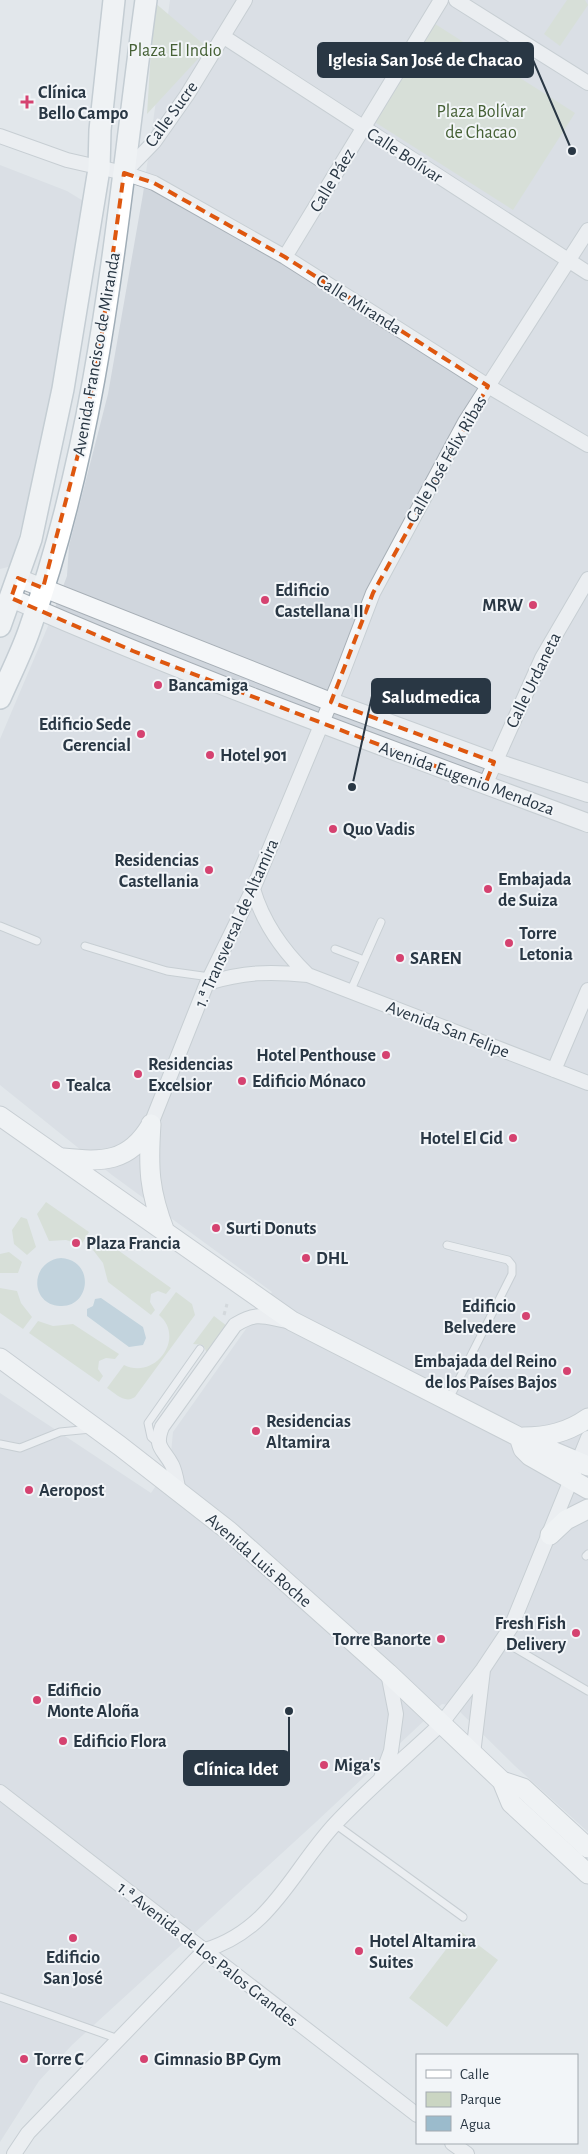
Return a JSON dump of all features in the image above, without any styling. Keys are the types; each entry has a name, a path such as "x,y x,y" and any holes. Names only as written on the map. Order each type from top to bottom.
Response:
{"main road":[{"name":"Avenida Francisco de Miranda","path":"0,626 6,596 18,578 31,539 63,389 99,169 100,130 114,0"},
{"name":"Avenida Francisco de Miranda","path":"0,698 44,589 81,445 101,340 146,0"},
{"path":"0,1116 292,1321 519,1437 584,1464"},
{"path":"59,1157 91,1161 118,1156 128,1152 139,1143 151,1124"},
{"path":"151,1124 149,1177 154,1203 165,1232"},
{"name":"Avenida Luis Roche","path":"0,1358 180,1492 229,1531 388,1673 502,1781 523,1788 588,1848"},
{"path":"519,1437 551,1435 573,1428 588,1418"},
{"path":"519,1437 523,1449 530,1456 580,1485"},
{"path":"550,1535 566,1520 588,1509"},
{"name":"Avenida Luis Roche","path":"502,1781 511,1803 588,1874"}],"street":[{"name":"Calle Sucre","path":"124,173 154,142 224,37 245,0"},
{"name":"Calle Páez","path":"285,257 441,0"},
{"path":"456,0 588,83"},
{"name":"Calle Bolívar","path":"224,37 363,129 588,272"},
{"name":"Calle Miranda","path":"0,136 67,160 99,169 124,173 154,183 285,257 488,386 588,445"},
{"name":"Calle José Félix Ribas","path":"321,724 373,593 456,437 588,230"},
{"name":"Avenida Eugenio Mendoza","path":"18,578 331,702 494,762 588,793"},
{"name":"Calle Urdaneta","path":"485,785 542,658 588,580"},
{"name":"Avenida Eugenio Mendoza","path":"6,596 115,643 321,724 588,823"},
{"name":"1.ª Transversal de Altamira","path":"151,1124 208,980 253,889 321,724"},
{"name":"Avenida San Felipe","path":"253,889 258,905 286,954 308,975"},
{"name":"Avenida San Felipe","path":"208,980 270,971 308,975 588,1082"},
{"path":"554,1070 588,990"},
{"path":"180,1492 172,1466 158,1444 162,1427 235,1326 248,1316 292,1321"},
{"path":"14,2154 28,2133 204,1950 225,1944 241,1935 273,1905 335,1824 441,1724 484,1670 503,1641 525,1597 550,1535 580,1485 588,1438"},
{"path":"473,1754 484,1670"},
{"path":"380,1781 391,1751 395,1731 396,1714 388,1673"},
{"name":"1.ª Avenida de Los Palos Grandes","path":"0,1792 416,2114"},
{"path":"453,2144 464,2153"}],"lane":[{"path":"350,992 380,922"},
{"path":"0,926 37,941"},
{"path":"85,946 167,971 208,980"},
{"path":"335,949 364,960"},
{"path":"447,1245 508,1260 512,1266 512,1274 448,1401"},
{"path":"158,1444 152,1437 148,1423 200,1349"},
{"path":"0,1444 20,1448 60,1432 91,1429 99,1431"},
{"path":"503,1641 588,1691"},
{"path":"335,1824 463,1917"},
{"path":"0,1997 113,2037"}],"path":[{"path":"224,1315 227,1304"}],"highlighted area":[{"path":"124,173 154,183 285,257 488,386 373,593 331,702 494,762 485,785 133,651 11,598 18,578 43,588 82,439 101,340"}],"shaded area":[{"path":"170,0 588,0 588,1832 515,1766 454,1706 442,1704 72,2045 39,2081 0,2142 0,1393 151,1493 174,1459 171,1453 173,1432 272,1292 112,1175 0,1085 0,739 67,576 69,546 108,394 143,194"},
{"path":"0,165 67,191 85,202 47,427 12,563 8,567 0,569"}],"green space":[{"path":"567,0 585,0 588,5 560,46 544,34"},
{"name":"Plaza El Indio","path":"154,2 208,48 147,114"},
{"name":"Plaza Bolívar de Chacao","path":"432,22 575,113 513,210 370,119"},
{"path":"46,1202 89,1232 81,1245 66,1240 49,1241 37,1214"},
{"path":"21,1217 27,1219 36,1247 27,1255 14,1244 12,1230"},
{"path":"101,1238 171,1288 166,1294 158,1291 151,1294 150,1302 155,1310 151,1315 108,1282 103,1263 93,1250"},
{"path":"9,1252 22,1262 18,1273 0,1273 0,1254"},
{"path":"0,1288 17,1291 21,1303 32,1317 23,1329 0,1313"},
{"path":"176,1292 192,1304 195,1315 135,1397 124,1399 107,1388 124,1365 136,1368 146,1367 156,1362 163,1354 168,1345 169,1335 167,1324 159,1315"},
{"path":"214,1316 227,1326 207,1353 203,1345 193,1344"},
{"path":"38,1321 53,1326 73,1324 119,1354 115,1359 106,1358 99,1361 98,1369 103,1376 99,1382 29,1333"},
{"path":"460,1931 498,1960 447,2027 409,1998"}],"water":[{"path":"61,1258 72,1261 80,1267 84,1275 85,1284 78,1300 70,1305 60,1306 50,1303 43,1298 37,1282 43,1266"},
{"path":"101,1298 143,1327 146,1338 143,1345 129,1347 87,1316 87,1309 93,1306 95,1299"}],"place":[{"name":"Clínica Bello Campo","path":"27,102"},
{"name":"Iglesia San José de Chacao","path":"572,151"},
{"name":"Edificio Castellana II","path":"265,600"},
{"name":"MRW","path":"533,605"},
{"name":"Bancamiga","path":"158,685"},
{"name":"Edificio Sede Gerencial","path":"141,734"},
{"name":"Hotel 901","path":"210,755"},
{"name":"Saludmedica","path":"352,787"},
{"name":"Quo Vadis","path":"333,829"},
{"name":"Residencias Castellania","path":"209,870"},
{"name":"Embajada de Suiza","path":"488,889"},
{"name":"Torre Letonia","path":"509,943"},
{"name":"SAREN","path":"400,958"},
{"name":"Hotel Penthouse","path":"386,1055"},
{"name":"Residencias Excelsior","path":"138,1074"},
{"name":"Edificio Mónaco","path":"242,1081"},
{"name":"Tealca","path":"56,1085"},
{"name":"Hotel El Cid","path":"513,1138"},
{"name":"Surti Donuts","path":"216,1228"},
{"name":"Plaza Francia","path":"76,1243"},
{"name":"DHL","path":"306,1258"},
{"name":"Edificio Belvedere","path":"526,1316"},
{"name":"Embajada del Reino de los Países Bajos","path":"567,1371"},
{"name":"Residencias Altamira","path":"256,1431"},
{"name":"Aeropost","path":"29,1490"},
{"name":"Fresh Fish Delivery","path":"576,1633"},
{"name":"Torre Banorte","path":"441,1639"},
{"name":"Edificio Monte Aloña","path":"37,1700"},
{"name":"Clínica Idet","path":"289,1711"},
{"name":"Edificio Flora","path":"63,1741"},
{"name":"Miga's","path":"324,1765"},
{"name":"Edificio San José","path":"73,1938"},
{"name":"Hotel Altamira Suites","path":"359,1951"},
{"name":"Torre C","path":"24,2059"},
{"name":"Gimnasio BP Gym","path":"144,2059"}]}
